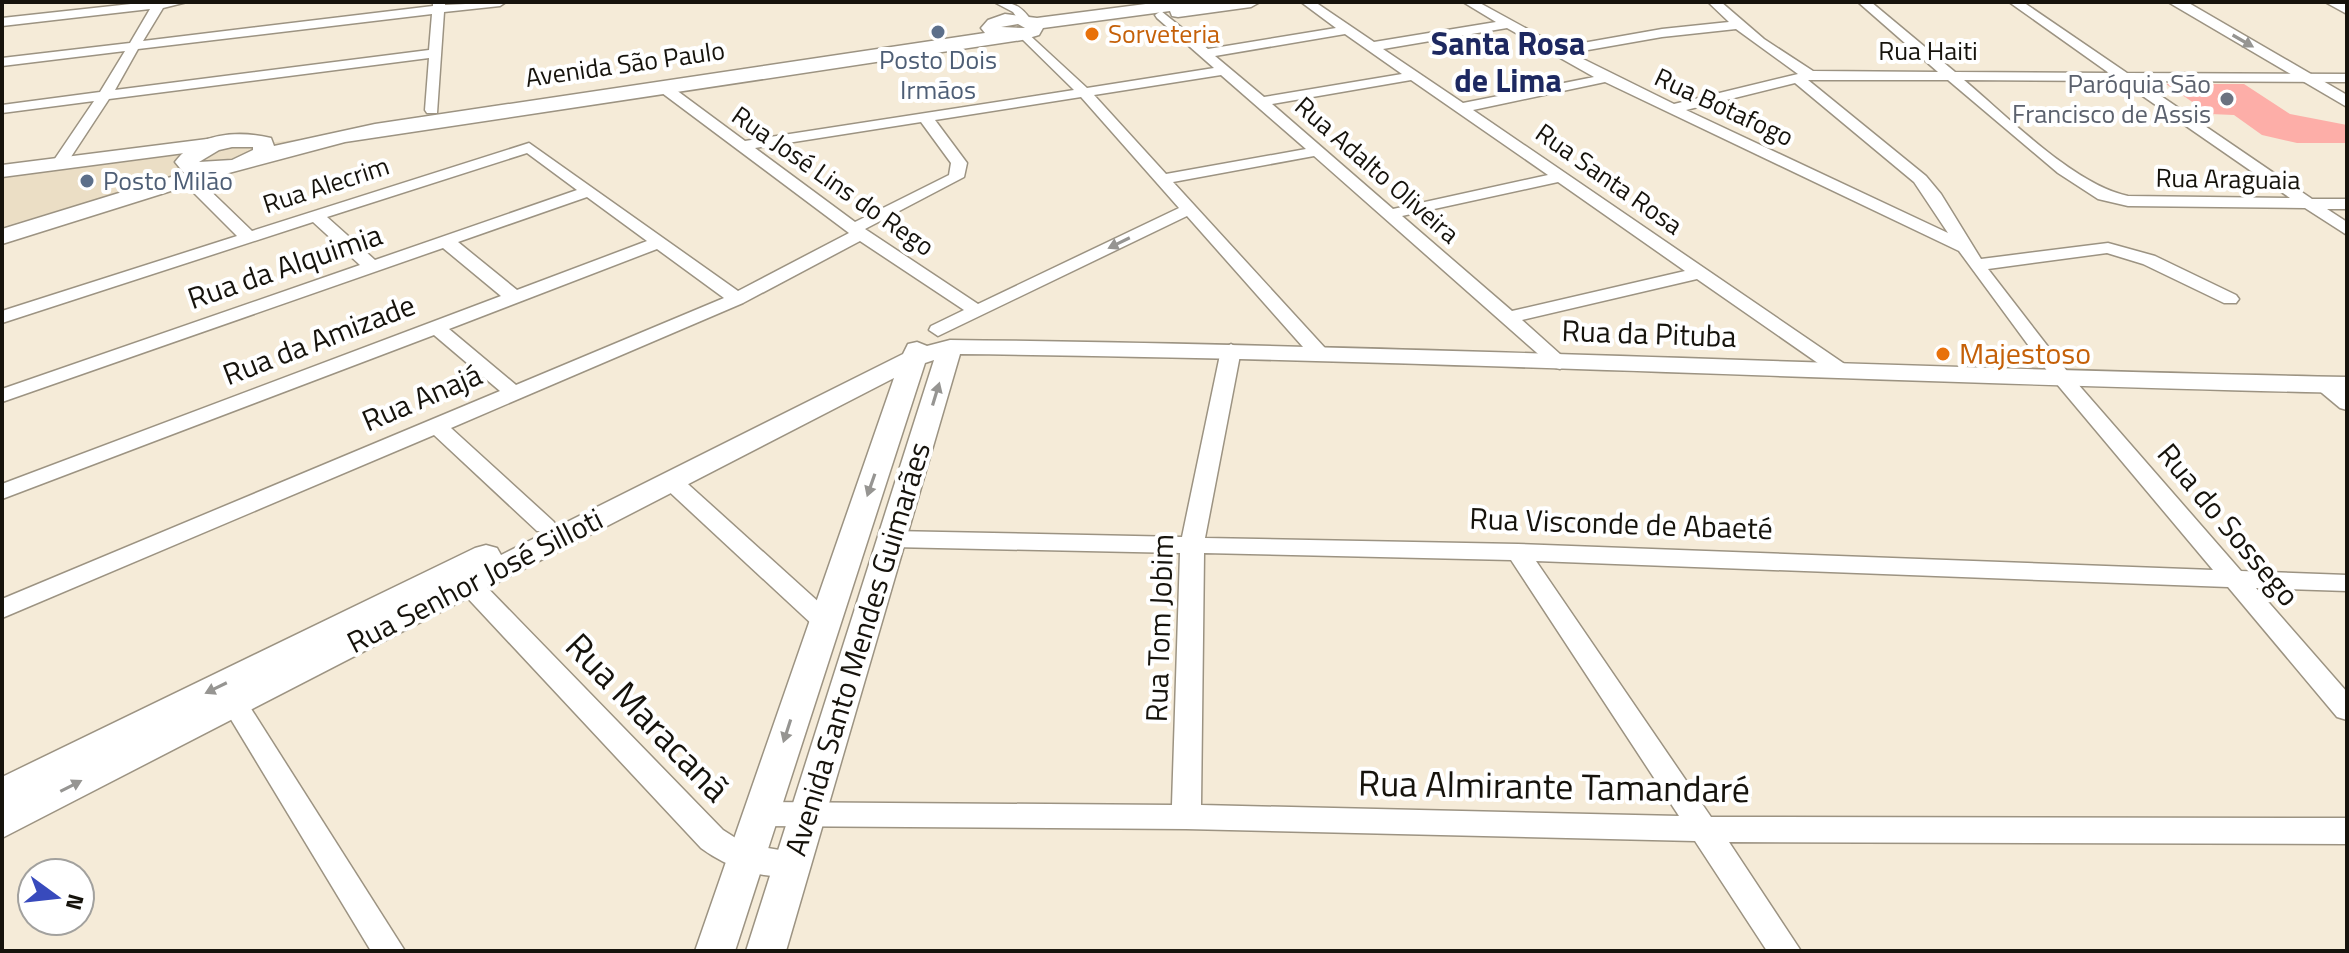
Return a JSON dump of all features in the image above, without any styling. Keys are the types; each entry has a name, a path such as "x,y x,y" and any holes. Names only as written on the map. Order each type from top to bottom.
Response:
{"main road":[{"name":"Avenida São Paulo","path":"1015,28 663,87 375,130 309,144 251,150 223,143 195,153 187,168 218,169 251,150 432,110 829,55 1015,28 1200,2"},
{"name":"Avenida São Paulo","path":"1155,8 1251,2"},
{"path":"2,227 116,194 187,168"},
{"path":"2,237 187,168"}],"street":[{"path":"2,22 181,2"},
{"path":"2,62 439,6 500,2"},
{"path":"997,2 1015,28 1084,92 1318,352"},
{"path":"997,2 1017,9 1015,28"},
{"name":"Rua Santa Rosa","path":"1307,2 1842,371"},
{"name":"Rua do Sossego","path":"1714,2 1737,25 1803,76 1920,179 1933,194 1976,265 2063,379 2347,710"},
{"path":"1864,2 1954,75"},
{"path":"2015,2 2347,230"},
{"path":"2176,2 2347,102"},
{"path":"2333,2 2347,9"},
{"path":"60,163 105,95 159,3"},
{"path":"1473,4 1493,4"},
{"name":"Rua Botafogo","path":"1473,4 1607,78 1964,247"},
{"path":"432,110 439,6"},
{"name":"Rua Adalto Oliveira","path":"1155,8 1560,363"},
{"path":"1369,47 1507,24"},
{"path":"1560,51 1662,33 1737,25"},
{"path":"1207,53 1347,30"},
{"path":"2,109 437,53"},
{"path":"740,146 1226,70"},
{"name":"Rua Araguaia","path":"1954,75 2048,158 2109,198 2128,201 2347,204"},
{"path":"1261,102 1411,76"},
{"name":"Rua Haiti","path":"1673,109 1803,76 2347,78"},
{"path":"1462,108 1607,78"},
{"name":"Rua José Lins do Rego","path":"663,87 858,231 977,311"},
{"name":"Rua Anajá","path":"2,609 737,299 956,177 959,163 953,151 925,117"},
{"name":"Avenida São Paulo","path":"2,171 223,143"},
{"name":"Rua Alecrim","path":"2,317 529,147 586,192"},
{"path":"1162,179 1319,151"},
{"name":"Avenida São Paulo","path":"2,184 149,163 187,168"},
{"path":"187,168 248,237"},
{"path":"1390,214 1560,177"},
{"path":"586,192 737,299"},
{"name":"Rua da Alquimia","path":"2,396 586,192"},
{"path":"930,344 977,311 1189,209"},
{"path":"316,216 372,266"},
{"path":"446,241 514,297"},
{"name":"Rua da Amizade","path":"2,492 657,243"},
{"path":"1976,265 2108,248 2149,260 2230,299"},
{"path":"1510,317 1700,273"},
{"path":"436,327 513,392"},
{"name":"Rua da Pituba","path":"930,344 1318,352 2063,379 2335,384"},
{"name":"Rua Senhor José Silloti","path":"2,822 470,585 930,344"},
{"name":"Rua Senhor José Silloti","path":"2,794 545,526 930,344"},
{"name":"Avenida Santo Mendes Guimarães","path":"766,951 892,539 930,344"},
{"name":"Avenida Santo Mendes Guimarães","path":"715,951 823,620 930,344"},
{"name":"Rua Tom Jobim","path":"1186,817 1192,543 1231,350"},
{"path":"2335,384 2347,404"},
{"path":"436,425 545,526"},
{"path":"671,481 823,620"},
{"name":"Rua Visconde de Abaeté","path":"892,539 1518,552 2347,583"},
{"path":"1518,552 1785,951"},
{"name":"Rua Maracanã","path":"470,585 712,839 728,852 746,859 792,863"},
{"path":"234,703 389,951"},
{"name":"Rua Almirante Tamandaré","path":"760,814 1186,817 1701,829 2347,831"}],"shaded area":[{"path":"300,139 2,227 2,178"}],"building":[{"name":"Paróquia São Francisco de Assis","path":"2166,84 2244,84 2290,114 2347,125 2347,143 2297,143 2262,135 2234,115 2210,114"}],"place":[{"name":"Posto Dois Irmãos","path":"938,32"},
{"name":"Sorveteria","path":"1092,34"},
{"name":"Paróquia São Francisco de Assis","path":"2227,99"},
{"name":"Posto Milão","path":"87,181"},
{"name":"Majestoso","path":"1943,354"}],"district":[{"name":"Santa Rosa de Lima","path":"1508,62"}]}
